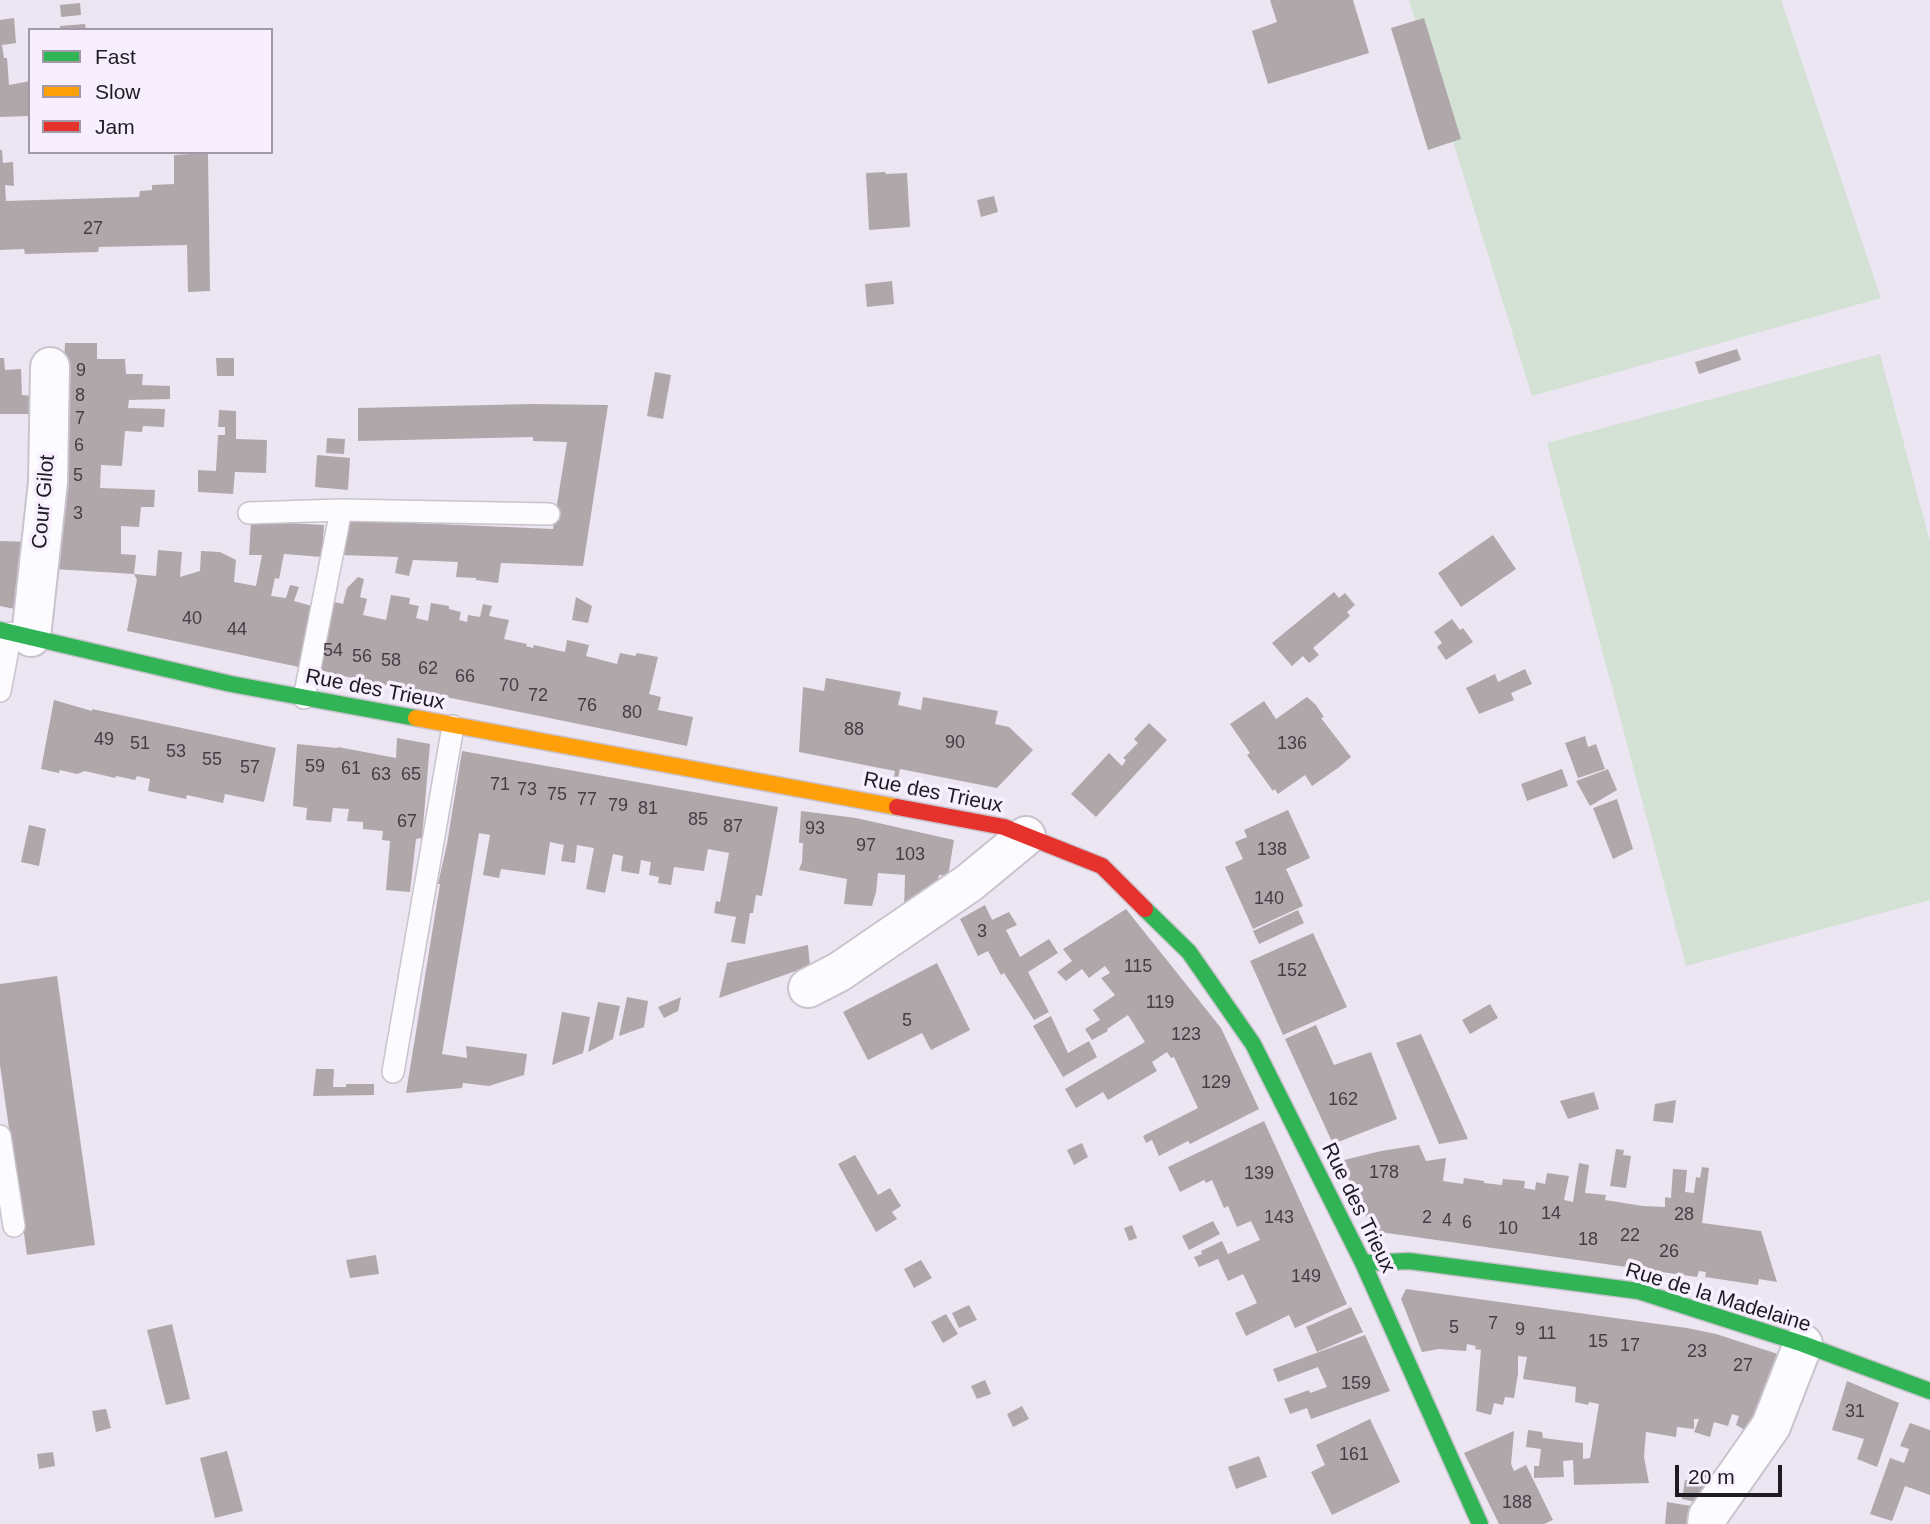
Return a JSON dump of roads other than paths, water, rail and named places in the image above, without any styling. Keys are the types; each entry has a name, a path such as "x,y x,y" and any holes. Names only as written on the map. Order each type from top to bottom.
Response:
{"street":[{"name":"Cour Gilot","path":"14,633 48,482 50,367"},
{"name":"Rue des Trieux","path":"14,633 231,684 1004,827 1102,866 1189,952 1253,1044 1363,1263 1480,1524"},
{"path":"808,988 839,972 969,883 1026,836"},
{"name":"Rue de la Madelaine","path":"1363,1263 1409,1261 1638,1291 1803,1344 1930,1391"},
{"path":"1707,1524 1708,1516 1771,1426 1803,1344"}],"lane":[{"path":"249,513 341,510 549,514"},
{"path":"304,698 341,510"},
{"path":"0,691 14,633"},
{"path":"393,1072 453,726"},
{"path":"0,1136 14,1226"}]}
